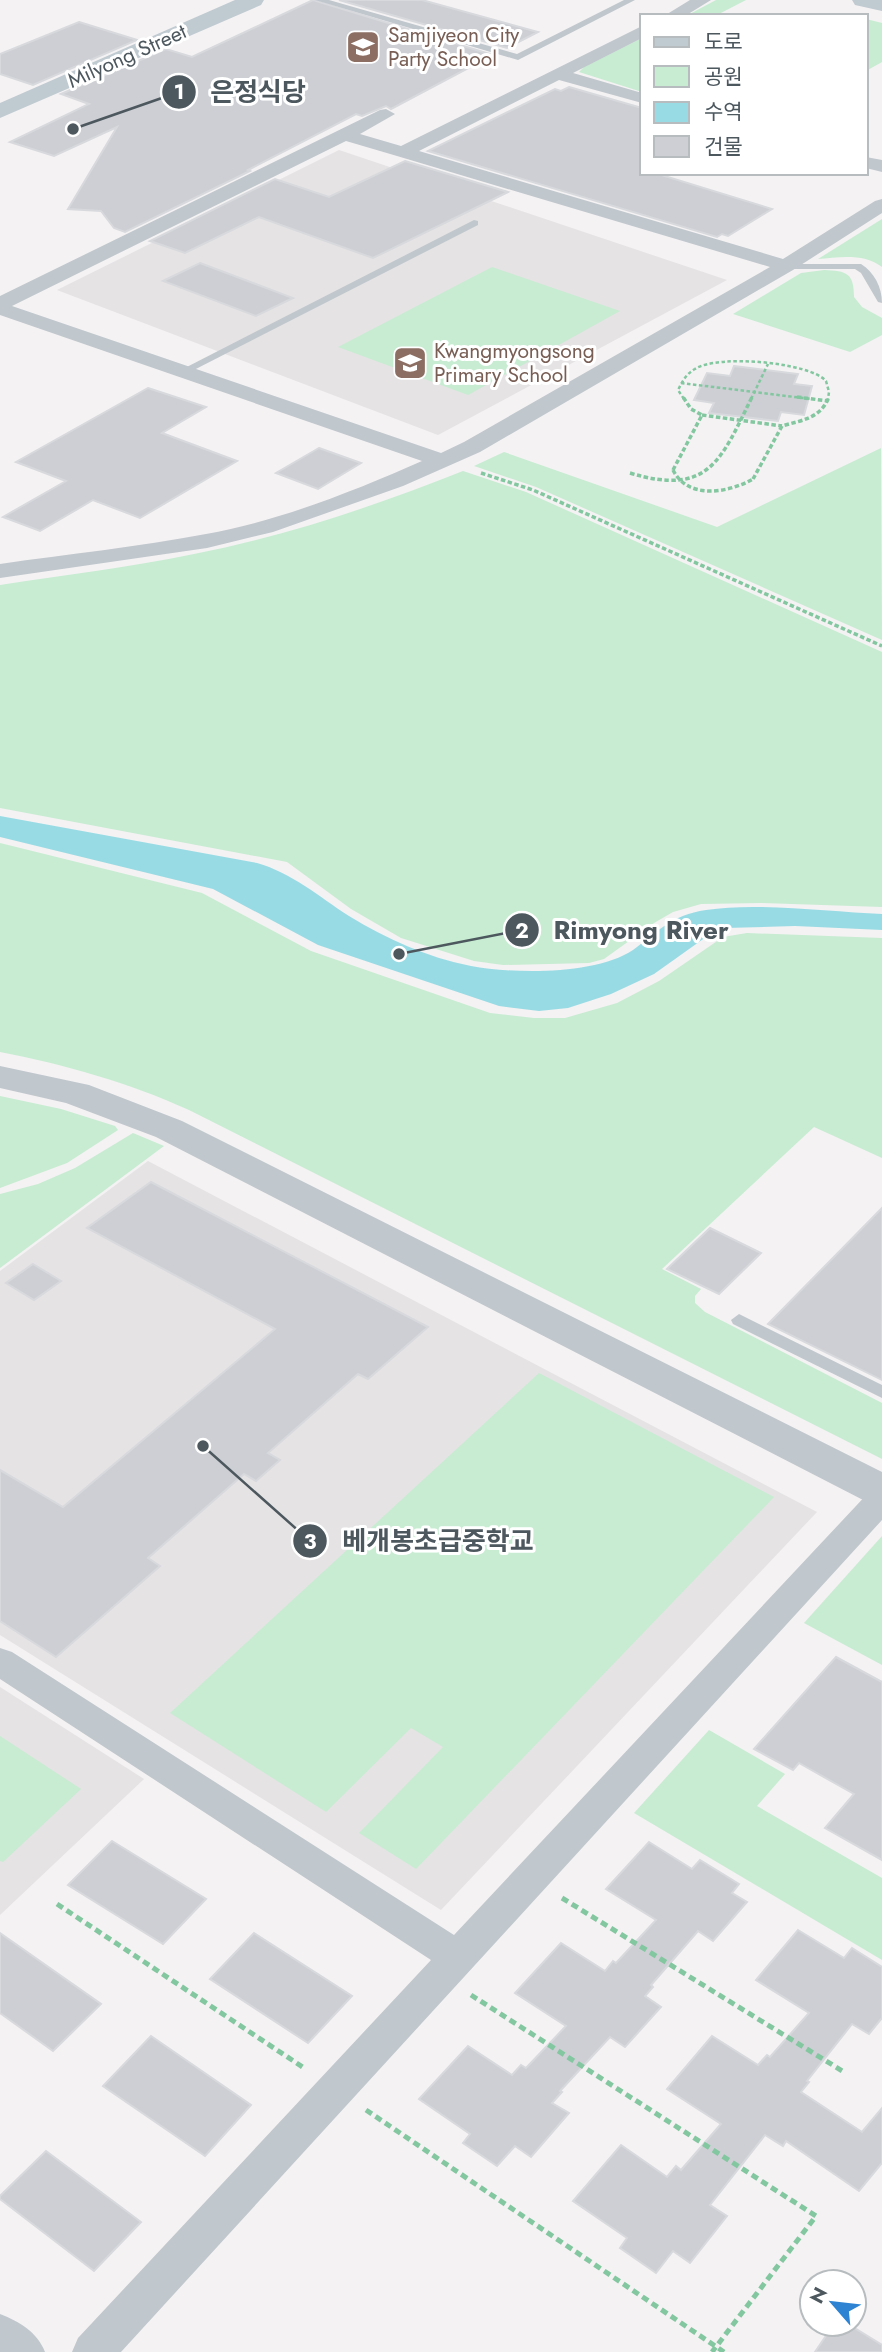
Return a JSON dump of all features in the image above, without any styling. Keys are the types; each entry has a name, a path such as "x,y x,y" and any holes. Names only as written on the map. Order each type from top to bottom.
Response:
{"main road":[{"name":"Milyong Street","path":"0,111 253,0"},
{"path":"863,0 882,5"}],"street":[{"path":"676,14 703,0"},
{"path":"403,152 640,32"},
{"path":"557,74 640,97"},
{"path":"0,306 386,114"},
{"path":"346,135 786,266"},
{"path":"0,571 207,541 265,527 395,481 472,447 786,266 882,205"},
{"path":"0,306 440,460"},
{"path":"0,1077 76,1093 169,1129 882,1491"},
{"path":"93,2352 882,1499"},
{"path":"0,1661 450,1967"},
{"path":"0,2334 24,2352"}],"lane":[{"path":"319,0 518,57 631,0"},
{"path":"184,371 474,223"},
{"path":"786,266 857,266 865,271 882,300"},
{"path":"739,1320 882,1392"}],"path":[{"path":"723,360 768,365 814,372 823,377 829,385 828,401 815,416 782,426 702,415 682,399 678,390 681,383 697,367 723,360"},
{"path":"629,473 669,484 691,479 725,452 768,365"},
{"path":"681,383 828,401"},
{"path":"702,415 673,470 675,477 683,484 696,489 733,489 753,479 782,426"},
{"path":"440,460 533,490 882,646"},
{"path":"531,1879 844,2072"},
{"path":"57,1904 336,2090 714,2349 724,2352"},
{"path":"450,1967 817,2217 714,2349"}],"shaded area":[{"name":"Kwangmyongsong Primary School","path":"339,150 727,280 438,435 57,290"},
{"path":"148,1161 817,1512 441,1910 0,1635 0,1271"},
{"path":"0,1687 144,1779 0,1915"}],"green space":[{"path":"716,0 746,0 719,14 690,14"},
{"path":"868,20 882,23 882,62 868,70"},
{"path":"640,39 640,91 579,72"},
{"path":"882,219 882,267 860,258 818,259"},
{"path":"492,267 620,311 468,395 338,347"},
{"path":"838,271 851,278 854,297 862,307 882,318 882,335 850,352 733,314 801,273"},
{"path":"881,448 882,640 536,487 474,466 504,452 717,527"},
{"path":"463,471 526,492 882,652 882,907 701,904 673,912 604,959 589,963 503,965 474,961 401,938 351,909 287,862 0,808 0,585 170,559 228,547 363,508"},
{"path":"0,843 202,893 311,951 490,1013 534,1018 565,1018 617,1003 659,981 723,937 747,933 882,938 882,1158 814,1127 662,1269 701,1289 695,1296 695,1303 705,1312 882,1403 882,1459 189,1110 96,1075 0,1052"},
{"path":"0,1096 61,1109 115,1126 118,1130 67,1163 0,1188"},
{"path":"133,1133 164,1146 0,1268 0,1194 38,1184 75,1168"},
{"path":"539,1373 774,1497 416,1869 359,1833 443,1747 411,1728 326,1812 170,1713"},
{"path":"882,1536 882,1665 804,1623"},
{"path":"709,1730 785,1774 757,1806 882,1878 882,1960 634,1813"},
{"path":"0,1736 81,1789 3,1862 0,1861"}],"water":[{"path":"0,816 270,867 392,940 438,958 489,969 554,970 598,964 633,950 666,925 683,916 726,908 770,907 882,914 882,930 795,926 725,928 713,932 654,974 611,994 568,1008 539,1011 499,1006 318,945 213,889 0,837"}],"building":[{"path":"313,0 493,55 391,109 386,106 362,116 356,114 248,170 250,171 125,232 114,228 101,211 68,209 117,127 54,156 10,142 89,104 61,94 166,49 192,57"},
{"path":"339,0 422,0 538,32 507,48"},
{"path":"79,22 137,40 33,85 0,74 0,54"},
{"path":"569,87 640,107 640,175 662,175 772,209 728,236 722,234 717,237 428,151 555,89 561,91"},
{"path":"405,161 508,192 373,258 259,217 185,253 150,241 275,179 329,197"},
{"path":"200,263 293,298 256,316 163,281"},
{"path":"734,366 798,374 794,384 812,386 804,415 781,412 778,421 709,413 714,403 694,400 707,373 730,376"},
{"path":"148,388 206,407 162,433 237,461 140,518 93,500 40,531 3,517 66,481 16,462"},
{"path":"319,448 361,463 318,489 276,473"},
{"path":"151,1182 428,1327 368,1379 358,1374 268,1453 280,1460 256,1481 244,1474 148,1558 160,1566 56,1657 0,1621 0,1470 63,1507 275,1329 87,1228"},
{"path":"882,1208 882,1380 768,1324"},
{"path":"710,1228 761,1253 719,1294 667,1269"},
{"path":"33,1264 61,1281 34,1300 6,1283"},
{"path":"836,1657 882,1682 882,1860 825,1828 854,1794 799,1763 793,1770 754,1749"},
{"path":"112,1841 206,1899 163,1944 68,1885"},
{"path":"649,1842 692,1869 700,1860 739,1884 732,1893 747,1902 713,1941 698,1931 651,1985 653,1987 645,1996 661,2007 625,2047 610,2037 560,2091 562,2092 552,2103 569,2113 531,2157 515,2146 497,2166 463,2143 470,2134 419,2099 468,2046 512,2075 521,2065 526,2068 566,2026 515,1993 561,1943 605,1971 613,1961 616,1963 656,1920 606,1889"},
{"path":"798,1930 844,1958 852,1948 882,1967 882,2018 869,2034 852,2024 801,2092 862,2132 882,2108 882,2163 859,2191 786,2141 783,2146 765,2135 710,2205 727,2216 690,2263 673,2251 656,2273 620,2248 627,2238 573,2201 621,2145 667,2177 676,2166 681,2170 721,2124 667,2089 712,2036 758,2065 767,2055 770,2057 809,2013 756,1980"},
{"path":"0,1933 101,2004 53,2051 0,2013"},
{"path":"254,1933 352,1996 308,2043 210,1979"},
{"path":"151,2036 251,2105 205,2156 103,2086"},
{"path":"46,2151 141,2222 94,2271 0,2199"},
{"path":"868,2336 882,2345 882,2352 815,2352 824,2338"}],"place":[{"name":"Samjiyeon City Party School","path":"363,47"},
{"name":"은정식당","path":"73,129"},
{"name":"Kwangmyongsong Primary School","path":"410,363"},
{"name":"Rimyong River","path":"399,954"},
{"name":"베개봉초급중학교","path":"203,1446"}]}
